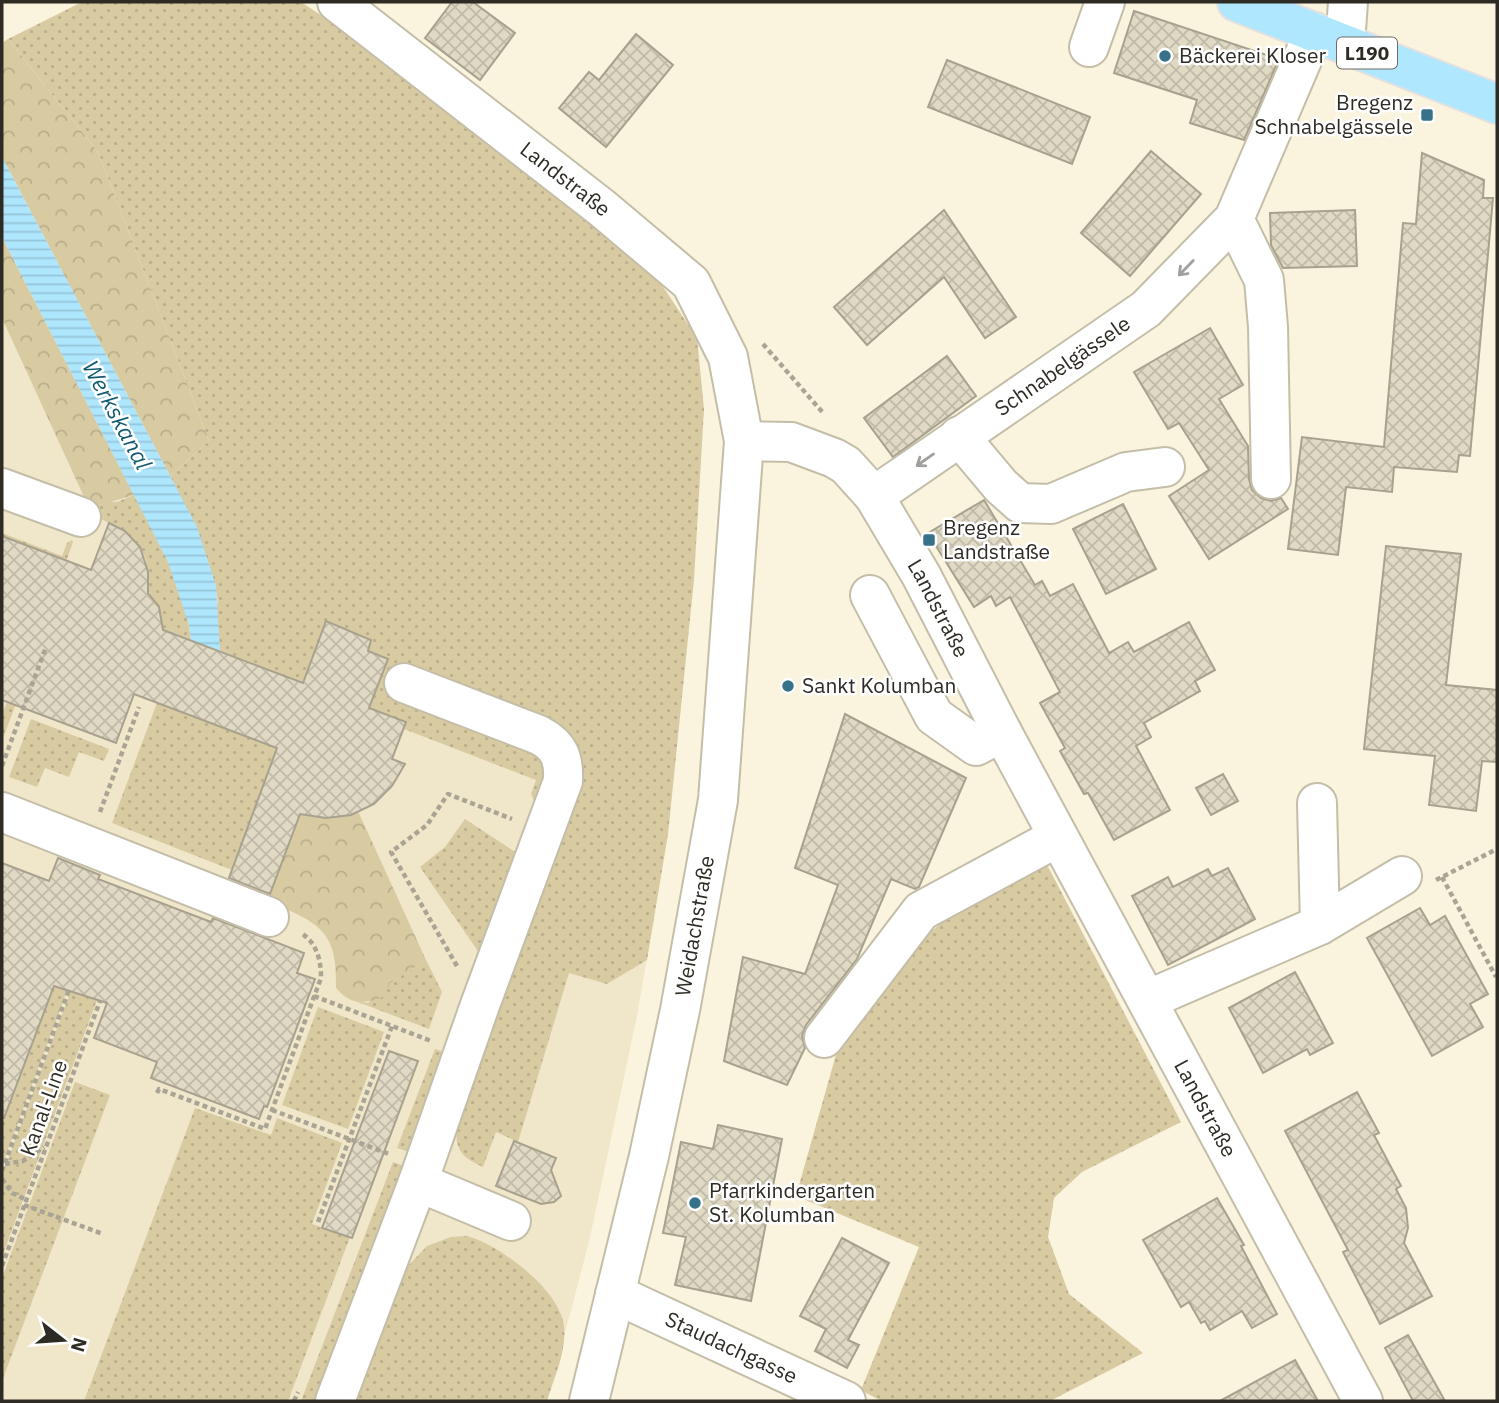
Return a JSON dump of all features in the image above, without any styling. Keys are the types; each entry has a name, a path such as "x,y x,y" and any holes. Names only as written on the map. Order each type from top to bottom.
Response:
{"main road":[{"name":"L190","path":"1237,2 1497,104"}],"street":[{"name":"Landstraße","path":"337,2 602,208 691,284 727,356 744,441 791,442 834,458 846,465 874,496 921,575 1002,732 1363,1401"},
{"path":"1089,47 1105,2"},
{"name":"Schnabelgässele","path":"874,496 1146,309 1234,219 1348,2"},
{"path":"1234,219 1264,280 1268,327 1271,479"},
{"path":"959,436 1001,486 1020,503 1051,504 1126,472 1165,467"},
{"name":"Weidachstraße","path":"589,1401 649,1156 680,1010 718,800 744,441"},
{"path":"2,488 81,517"},
{"path":"870,595 934,716 976,746 1002,732"},
{"path":"335,1401 421,1174 563,781 564,766 560,751 552,742 504,720 404,683"},
{"path":"1317,803 1320,925"},
{"path":"2,812 269,917"},
{"path":"824,1038 920,911 1058,836"},
{"path":"1147,1000 1320,925 1402,876"},
{"path":"421,1174 511,1220"},
{"name":"Staudachgasse","path":"615,1294 846,1401"}],"path":[{"path":"762,343 833,424 846,465"},
{"path":"2,766 46,647"},
{"path":"88,845 139,706"},
{"path":"480,1005 391,852 426,825 448,794 545,831"},
{"path":"1442,877 1496,977"},
{"path":"158,1093 159,1089 265,1129 321,978 313,944 302,933 269,917"},
{"name":"Kanal-Line","path":"3,1169 69,990"},
{"path":"314,996 463,1054"},
{"name":"Kanal-Line","path":"2,1266 100,1001"},
{"path":"318,1222 392,1026"},
{"path":"272,1110 350,1139 421,1174"},
{"path":"3,1169 38,1153 47,1144"},
{"path":"2,1179 12,1193 25,1202 103,1234"}],"shaded area":[{"path":"2,318 26,368 132,496 172,474 694,579 668,834 637,1016 589,1242 547,1401 2,1401"}],"green space":[{"path":"82,2 301,2 439,93 563,192 660,282 697,338 704,409 694,579 668,834 647,960 607,984 569,973 518,1142 496,1132 483,1167 461,1152 457,1142 457,1127 581,768 463,717 551,761 538,801 534,801 531,794 536,780 404,729 406,722 369,708 388,659 368,651 371,640 326,621 303,683 220,651 216,609 218,601 210,568 192,521 170,476 209,441 98,152 8,39"},
{"path":"8,39 98,152 209,441 170,476 2,157 2,43"},
{"path":"2,237 134,495 100,505 85,499 2,318"},
{"path":"134,495 177,584 191,640 160,628 161,615 149,592 146,560 140,547 125,531 97,517 85,499 117,502"},
{"path":"2,533 62,556 67,543 72,540 47,615 41,613 61,558 2,536"},
{"path":"29,642 38,645 2,741 2,715"},
{"path":"157,703 277,748 232,870 112,823"},
{"path":"31,719 109,749 104,761 79,752 69,777 45,768 37,787 9,777"},
{"path":"358,811 426,960 389,984 385,996 365,1002 353,1001 336,988 333,952 321,930 300,915 268,901 300,814 337,817"},
{"path":"465,819 520,855 482,957 420,867 445,847"},
{"path":"1042,855 1181,1122 1082,1172 1054,1198 1048,1237 1069,1294 1143,1353 1050,1401 881,1401 861,1390 919,1247 796,1196 837,1051 907,950 1007,872"},
{"path":"68,951 80,956 3,1163 2,1125"},
{"path":"426,960 442,992 429,1029 355,1001 368,1003 389,984"},
{"path":"71,991 97,1000 2,1257 2,1176"},
{"path":"318,1007 384,1032 348,1129 282,1105"},
{"path":"435,1049 446,1053 409,1152 397,1148"},
{"path":"75,1082 110,1095 2,1381 2,1278"},
{"path":"195,1108 271,1135 277,1118 342,1143 312,1224 350,1237 288,1401 84,1401"},
{"path":"393,1162 404,1166 315,1401 301,1401"},
{"path":"467,1236 496,1249 526,1271 552,1298 560,1312 564,1326 564,1345 547,1401 355,1401 407,1267 427,1246 451,1237"}],"water":[{"name":"Werkskanal","path":"2,157 197,527 216,586 220,651 191,640 189,625 168,562 2,237"}],"building":[{"path":"452,2 473,2 515,33 480,80 425,38"},
{"path":"1134,11 1279,59 1244,140 1190,123 1197,100 1114,73"},
{"path":"636,34 673,65 606,147 559,108 589,72 599,80"},
{"path":"947,60 1090,117 1072,164 928,107"},
{"path":"1151,151 1201,194 1130,276 1081,233"},
{"path":"1422,153 1484,180 1483,198 1493,198 1470,456 1459,455 1457,472 1394,467 1392,492 1346,487 1338,555 1288,549 1302,437 1384,447 1403,223 1416,224"},
{"path":"944,210 1016,317 985,338 944,277 867,345 834,307"},
{"path":"1355,210 1357,266 1283,268 1271,245 1270,213"},
{"path":"1210,328 1243,385 1219,399 1248,446 1252,490 1261,498 1271,501 1281,498 1288,509 1209,559 1169,496 1209,470 1179,423 1168,429 1134,372"},
{"path":"947,356 976,396 893,457 864,418"},
{"path":"984,500 1035,585 1042,581 1050,596 1073,584 1109,653 1128,642 1134,652 1189,622 1215,670 1195,681 1200,691 1144,723 1151,737 1136,746 1170,810 1114,840 1088,793 1084,794 1060,751 1065,748 1040,703 1060,692 1010,597 996,606 991,596 974,607 928,533"},
{"path":"1123,504 1156,569 1106,594 1073,529"},
{"path":"109,523 125,531 140,547 148,572 148,593 159,607 163,630 303,683 326,621 371,640 368,651 388,659 369,708 406,722 392,759 405,764 392,786 374,804 351,815 326,818 300,814 270,894 229,878 277,748 134,694 116,743 2,700 2,536 91,570"},
{"path":"1386,546 1461,554 1446,685 1497,690 1497,762 1482,761 1476,811 1429,805 1435,756 1364,749"},
{"path":"845,714 966,778 919,887 915,889 891,879 857,959 806,1025 802,1036 805,1048 787,1085 724,1061 743,957 805,974 838,885 795,868"},
{"path":"1223,774 1238,801 1211,815 1196,788"},
{"path":"58,858 100,875 98,879 211,922 213,918 304,953 297,973 315,979 267,1107 264,1106 259,1119 151,1078 157,1062 94,1038 107,1003 54,986 2,1118 2,863 49,881"},
{"path":"1228,868 1255,919 1168,965 1132,896 1168,877 1173,887 1208,869 1212,876"},
{"path":"1420,908 1430,925 1445,916 1488,994 1470,1004 1483,1027 1432,1056 1367,938"},
{"path":"1295,972 1333,1043 1310,1055 1307,1049 1263,1073 1229,1008"},
{"path":"389,1051 418,1061 352,1238 322,1228"},
{"path":"1357,1092 1379,1133 1374,1135 1401,1186 1396,1189 1406,1208 1408,1228 1404,1243 1432,1296 1380,1324 1343,1252 1348,1250 1285,1131"},
{"name":"Pfarrkindergarten St. Kolumban","path":"718,1125 782,1139 751,1301 675,1285 686,1237 663,1233 681,1142 713,1149"},
{"path":"514,1141 556,1158 551,1170 561,1196 554,1202 541,1204 496,1186"},
{"path":"1217,1198 1244,1245 1241,1246 1277,1314 1252,1328 1242,1311 1210,1330 1205,1321 1201,1323 1189,1302 1181,1307 1143,1240"},
{"path":"842,1238 889,1263 848,1340 859,1345 847,1368 815,1351 826,1329 800,1316"},
{"path":"1408,1335 1445,1401 1413,1401 1385,1348"},
{"path":"1295,1360 1318,1401 1220,1401"}],"place":[{"name":"Bäckerei Kloser","path":"1165,56"},
{"name":"Bregenz Schnabelgässele","path":"1427,115"},
{"name":"Bregenz Landstraße","path":"929,540"},
{"name":"Sankt Kolumban","path":"788,686"},
{"name":"Pfarrkindergarten St. Kolumban","path":"695,1203"}]}
